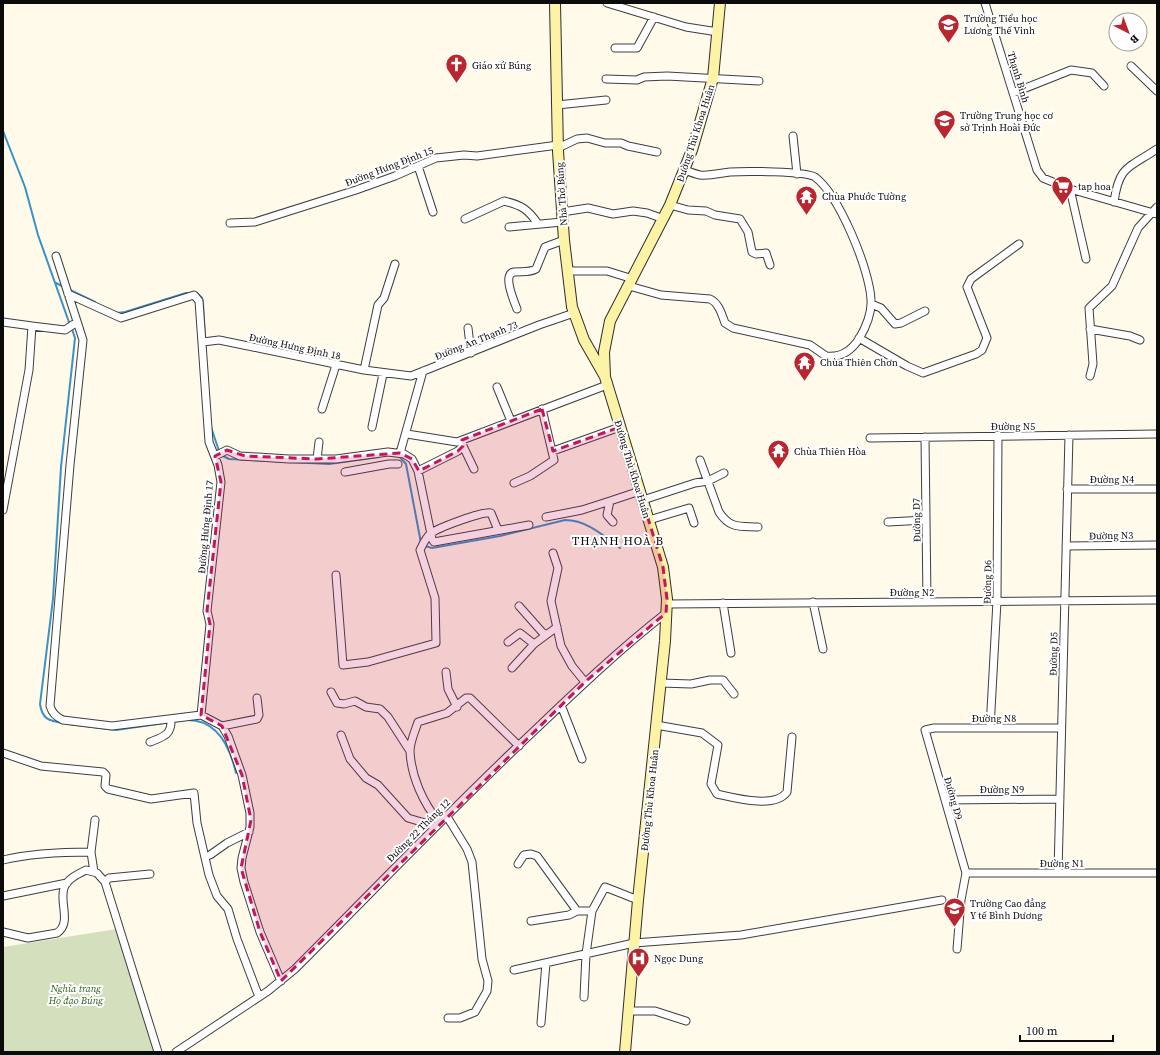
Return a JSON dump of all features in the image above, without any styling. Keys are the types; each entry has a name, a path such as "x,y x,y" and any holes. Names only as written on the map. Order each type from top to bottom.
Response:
{"main road":[{"name":"Nhà Thờ Búng","path":"555,3 558,146 562,217 568,270 574,313 584,340 606,381"},
{"name":"Đường Thủ Khoa Huân","path":"625,1052 638,900 661,683 666,609 663,567 606,381 604,352 610,321 664,219 685,170 713,78 720,3"}],"street":[{"path":"607,3 686,27 718,32"},
{"name":"Thạnh Bình","path":"986,3 1037,170 1043,178 1070,189 1154,213"},
{"path":"615,48 637,48 654,17"},
{"path":"1131,66 1157,91"},
{"path":"1013,93 1071,70 1092,73 1104,86"},
{"path":"606,79 637,80 644,77 667,76 759,81"},
{"path":"557,105 606,100"},
{"path":"792,136 797,174"},
{"name":"Đường Hưng Định 15","path":"230,223 255,222 356,190 436,158 464,155 477,156 558,146 577,139 587,138 605,143 621,143 628,146 657,152"},
{"path":"1114,202 1116,189 1125,169 1157,149"},
{"path":"418,166 433,212"},
{"path":"568,270 607,271 631,283 661,295 710,299 714,301 720,310 725,323 733,328 810,345 826,356 842,355 848,352 866,328 871,304 868,283 861,257 832,197 814,177 797,174 731,172 700,175 685,170"},
{"path":"1070,189 1086,259"},
{"path":"465,219 504,201 522,207 531,213 538,224"},
{"path":"670,205 688,210 706,211 715,215 740,219 748,232 752,252 756,254 766,253 770,265"},
{"path":"1090,376 1093,364 1090,305 1112,286 1138,228 1154,213 1157,207"},
{"path":"509,227 538,224 588,208 613,214 633,211 664,219"},
{"path":"517,309 508,280 509,275 512,272 530,272 536,269 545,247 564,240"},
{"path":"860,338 907,366 923,373 976,354 982,350 987,338 967,287 971,279 1019,244"},
{"path":"56,256 75,323 83,340 69,472 50,706 54,715 63,720 112,726 171,722 201,715 222,726 228,736 245,785 250,813 249,832 241,868 260,932 281,981"},
{"path":"364,370 378,304 384,298 395,264"},
{"name":"Đường Hưng Định 17","path":"68,294 121,318 194,295 199,301 209,442 215,456 221,482 207,611 210,624 201,715"},
{"path":"871,304 881,308 895,324 901,323 925,311"},
{"name":"Đường An Thạnh 73","path":"383,374 411,376 539,325 574,313"},
{"path":"3,322 65,330 75,323"},
{"path":"3,510 6,472 29,370 32,326"},
{"path":"468,328 471,353"},
{"path":"1090,328 1130,336 1140,340"},
{"name":"Đường Hưng Định 18","path":"203,342 219,340 383,374"},
{"path":"322,409 336,365"},
{"path":"400,453 407,434 424,371"},
{"path":"372,427 383,374"},
{"path":"418,471 458,451 463,443 511,420 542,409 606,381"},
{"path":"497,386 511,420"},
{"path":"514,483 526,478 541,467 552,462 554,457 542,409"},
{"path":"553,451 620,427"},
{"path":"407,434 463,443"},
{"name":"Đường N5","path":"870,438 925,438 998,435 1157,434"},
{"name":"Đường D6","path":"990,728 997,601 998,435"},
{"name":"Đường D5","path":"1058,873 1069,435"},
{"name":"Đường D7","path":"925,438 927,602"},
{"path":"317,459 319,442"},
{"path":"463,443 474,469"},
{"path":"215,456 227,450 245,456 317,459 389,457 398,464"},
{"path":"345,472 400,453 412,459 418,471 430,533 432,539 438,543 529,525"},
{"path":"700,460 719,512 726,522 740,526 758,527"},
{"path":"546,517 582,510 610,501 642,496 695,483 708,482 724,473"},
{"name":"Đường N4","path":"1067,489 1157,489"},
{"path":"610,501 608,515 612,522"},
{"path":"649,520 689,508 694,523"},
{"path":"336,575 343,665 368,662 436,643 435,598 420,550 430,533 474,515 480,515 486,512 491,513 498,530"},
{"path":"888,522 926,520"},
{"name":"Đường N3","path":"1066,546 1157,545"},
{"path":"553,553 558,568 551,600 557,627 566,656 585,682"},
{"name":"Đường N2","path":"666,609 722,604 813,602 1157,600"},
{"path":"813,602 823,649"},
{"path":"722,604 731,653"},
{"path":"519,606 545,634"},
{"name":"Đường 22 Tháng 12","path":"176,1052 259,997 281,981 300,964 446,815 585,682 666,609"},
{"path":"512,668 534,644 545,634 557,627"},
{"path":"508,642 520,633 534,644"},
{"path":"446,672 448,689 457,708"},
{"path":"661,683 691,684 710,680 723,680 734,694"},
{"path":"331,692 337,703 344,704 355,702 366,707 380,709 388,717 410,750"},
{"path":"222,726 257,719 259,715 257,698"},
{"path":"437,824 414,778 410,750 418,722 447,713 457,708 466,698 470,698 518,746"},
{"path":"561,705 582,759"},
{"path":"150,742 167,735 171,722"},
{"path":"656,725 702,733 718,745 711,784 717,794 744,800 777,800 783,798 787,792 792,737"},
{"name":"Đường N8","path":"926,730 930,728 1062,728"},
{"name":"Đường D9","path":"926,730 925,734 966,873"},
{"path":"341,735 350,759 366,778 382,789 408,818 437,824"},
{"path":"3,753 41,766 103,772 106,775 105,786 108,789 149,799 194,792 198,822 209,874 217,896 228,909 237,939 259,997"},
{"name":"Đường N9","path":"945,800 1060,799"},
{"path":"446,815 467,849 472,862 482,959 488,981 487,991 475,1012 460,1018 448,1018"},
{"path":"94,872 91,852 95,820"},
{"path":"210,855 227,843 249,832"},
{"path":"3,860 20,856 56,852 91,852"},
{"path":"518,864 524,855 531,854 537,856 577,911"},
{"path":"3,932 28,938 60,931 64,922 64,888 67,883 70,879 86,870 97,873 105,882 158,1052"},
{"path":"957,949 961,900 966,873"},
{"name":"Đường N1","path":"966,873 1157,873"},
{"path":"105,882 109,878 150,874"},
{"path":"3,896 67,883"},
{"path":"584,997 586,954 592,911 605,887 638,900"},
{"path":"514,970 634,944 741,935 942,900"},
{"path":"531,921 569,915 577,911 592,911"},
{"path":"541,1023 546,963"},
{"path":"629,1011 655,1011 686,1021"}],"highlighted area":[{"path":"542,409 553,451 620,427 663,567 667,599 666,613 585,682 281,981 260,932 241,868 251,820 242,775 222,726 201,715 210,624 207,611 221,482 215,456 227,450 245,456 317,459 400,453 412,459 419,471 458,451 463,446 462,440"}],"green space":[{"name":"Nghĩa trang Họ đạo Búng","path":"117,929 156,1052 3,1052 3,947"}],"waterway":[{"path":"3,131 25,187 38,235 70,325"},
{"path":"56,283 64,287"},
{"path":"68,289 95,302"},
{"path":"117,313 125,312 186,293 197,293 202,298 203,303 206,355"},
{"path":"63,723 50,720 44,716 40,704 53,599 61,467 75,338 72,329"},
{"path":"211,427 219,451"},
{"path":"221,455 229,459 329,464 379,457"},
{"path":"399,456 406,464 421,543"},
{"path":"425,546 432,548 500,536 565,520 588,526 620,548"},
{"path":"188,720 198,721 215,730 226,745 236,773"},
{"path":"69,724 116,730 178,721"}],"place":[{"name":"Trường Tiểu học Lương Thế Vinh","path":"949,44"},
{"name":"Giáo xứ Búng","path":"456,84"},
{"name":"Trường Trung học cơ sở Trịnh Hoài Đức","path":"945,140"},
{"name":"tap hoa","path":"1062,206"},
{"name":"Chùa Phước Tường","path":"807,216"},
{"name":"Chùa Thiên Chơn","path":"804,382"},
{"name":"Chùa Thiên Hòa","path":"778,470"},
{"name":"Trường Cao đẳng Y tế Bình Dương","path":"955,928"},
{"name":"Ngọc Dung","path":"639,978"}],"district":[{"name":"THẠNH HOÀ B","path":"618,541"}]}
